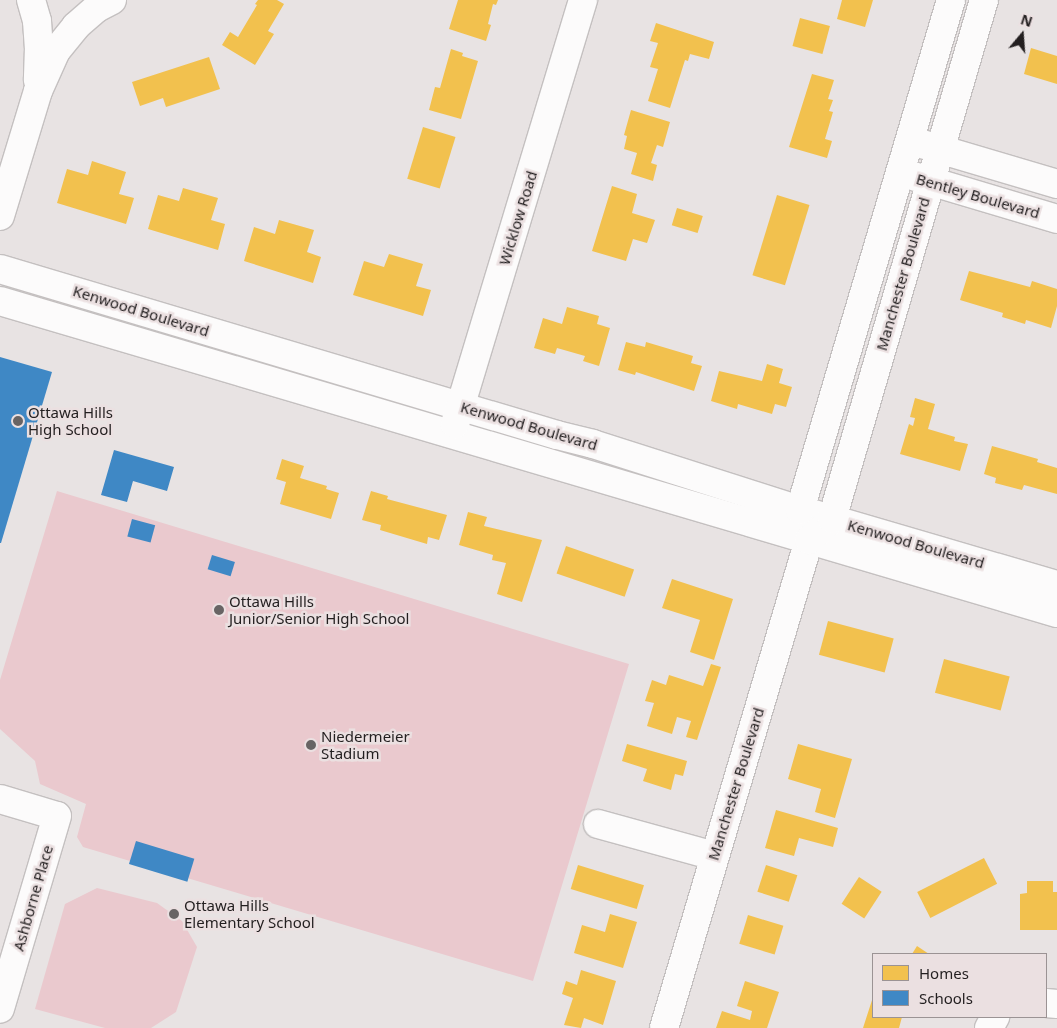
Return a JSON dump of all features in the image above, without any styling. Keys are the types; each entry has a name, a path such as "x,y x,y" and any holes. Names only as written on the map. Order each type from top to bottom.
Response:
{"street":[{"path":"31,0 37,21 40,47 38,91"},
{"path":"0,216 38,91 56,51 76,26 97,8 112,0"},
{"name":"Wicklow Road","path":"452,436 583,0"},
{"path":"832,519 809,540 800,510 950,0"},
{"name":"Manchester Boulevard","path":"832,519 984,0"},
{"path":"909,141 1057,184"},
{"name":"Bentley Boulevard","path":"899,172 1057,219"},
{"name":"Kenwood Boulevard","path":"0,269 594,444 800,510 1057,584"},
{"name":"Kenwood Boulevard","path":"0,302 1057,613"},
{"name":"Manchester Boulevard","path":"664,1028 809,540"},
{"name":"Ashborne Place","path":"0,799 57,816 0,1009"},
{"path":"598,824 714,856"}],"shaded area":[{"name":"Niedermeier Stadium","path":"57,491 629,664 533,981 83,847 77,837 86,804 40,784 35,761 0,729 0,680"},
{"path":"97,888 157,903 182,921 197,947 176,1012 151,1028 105,1028 35,1009 65,904"}],"building: Homes":[{"path":"258,0 277,0 284,4 268,31 274,34 255,65 222,45 230,32 238,37"},
{"path":"458,0 498,0 496,5 493,4 488,24 491,25 486,41 449,29"},
{"path":"842,0 873,0 865,27 837,19"},
{"path":"800,18 830,26 822,54 792,46"},
{"path":"656,23 714,42 709,59 690,54 688,61 685,60 670,108 648,101 658,69 650,67 658,43 650,41"},
{"path":"1031,48 1057,56 1057,84 1024,74"},
{"path":"451,49 463,53 462,56 478,61 461,119 429,110 435,87 440,88"},
{"path":"209,57 220,89 166,107 163,98 140,106 132,82"},
{"path":"812,74 834,80 828,99 833,100 829,111 833,112 825,139 832,141 827,158 789,147"},
{"path":"631,110 670,122 663,147 657,145 651,163 657,165 653,181 631,174 637,153 624,149 627,136 624,135"},
{"path":"423,127 456,137 440,189 407,179"},
{"path":"92,161 126,172 119,194 134,198 126,224 57,203 67,169 88,175"},
{"path":"612,186 637,194 632,213 655,220 647,243 633,239 626,261 592,251"},
{"path":"183,188 218,198 211,220 225,224 218,250 148,229 158,195 179,201"},
{"path":"777,195 810,205 785,285 752,275"},
{"path":"677,208 703,216 698,233 672,225"},
{"path":"279,220 314,230 307,252 321,257 313,283 244,261 254,227 275,234"},
{"path":"389,254 423,264 416,286 431,290 423,316 353,295 364,261 384,267"},
{"path":"969,271 1030,287 1032,281 1057,289 1057,306 1051,328 1026,320 1025,324 1002,317 1003,313 960,300"},
{"path":"567,307 599,316 597,324 610,328 599,366 583,361 585,356 557,348 555,354 534,348 543,318 562,324"},
{"path":"626,342 645,347 646,342 693,356 691,363 702,366 694,391 636,372 635,375 618,370"},
{"path":"767,364 783,369 779,383 792,387 786,407 775,404 772,414 738,404 737,409 711,401 719,371 762,381"},
{"path":"915,398 935,404 928,429 955,437 954,441 968,444 960,471 900,454 909,424 913,426 915,418 910,417"},
{"path":"992,446 1038,459 1037,462 1057,468 1057,494 1024,485 1022,490 995,483 996,478 984,474"},
{"path":"282,459 304,466 300,478 327,486 326,489 339,493 331,519 280,504 286,482 276,479"},
{"path":"371,491 388,496 387,499 447,515 439,540 428,537 427,544 380,530 381,525 362,520"},
{"path":"468,512 487,517 484,526 542,540 522,602 497,594 506,563 492,560 493,555 459,545"},
{"path":"566,546 634,569 625,597 557,573"},
{"path":"672,579 733,599 714,660 690,652 700,620 662,608"},
{"path":"828,621 894,639 885,672 819,655"},
{"path":"944,659 1010,677 1001,710 935,693"},
{"path":"711,664 721,667 697,740 686,737 691,721 677,717 672,734 647,726 654,703 645,701 652,680 666,685 669,675 703,686"},
{"path":"627,744 687,761 683,776 675,774 671,790 643,781 647,769 622,761"},
{"path":"798,744 852,759 835,818 815,812 821,789 788,779"},
{"path":"776,810 838,828 833,847 799,838 794,856 765,848"},
{"path":"984,858 997,884 930,918 917,892"},
{"path":"578,865 644,885 637,909 571,889"},
{"path":"766,865 797,875 789,902 757,892"},
{"path":"859,877 882,892 864,919 842,904"},
{"path":"1027,881 1053,881 1053,892 1057,892 1057,930 1020,930 1020,894 1027,893"},
{"path":"610,914 637,922 623,968 574,953 582,925 605,932"},
{"path":"748,915 783,926 775,955 739,944"},
{"path":"917,946 928,953 913,953"},
{"path":"581,970 616,981 603,1025 584,1018 581,1028 564,1025 573,998 562,994 566,981 577,985"},
{"path":"745,981 779,992 767,1028 716,1028 722,1011 750,1020 752,1011 737,1006"},
{"path":"872,1000 872,1018 902,1018 899,1028 863,1028"}],"building: Schools":[{"name":"Ottawa Hills High School","path":"0,357 52,372 1,543 0,543"},
{"path":"114,450 174,467 167,491 133,481 127,502 101,495"},
{"path":"132,519 155,525 151,543 127,536"},
{"path":"212,555 235,562 231,576 208,569"},
{"path":"136,841 194,859 187,882 129,864"}],"place":[{"name":"Ottawa Hills High School","path":"18,421"},
{"name":"Ottawa Hills Junior/Senior High School","path":"219,610"},
{"name":"Niedermeier Stadium","path":"311,745"},
{"name":"Ottawa Hills Elementary School","path":"174,914"}]}
